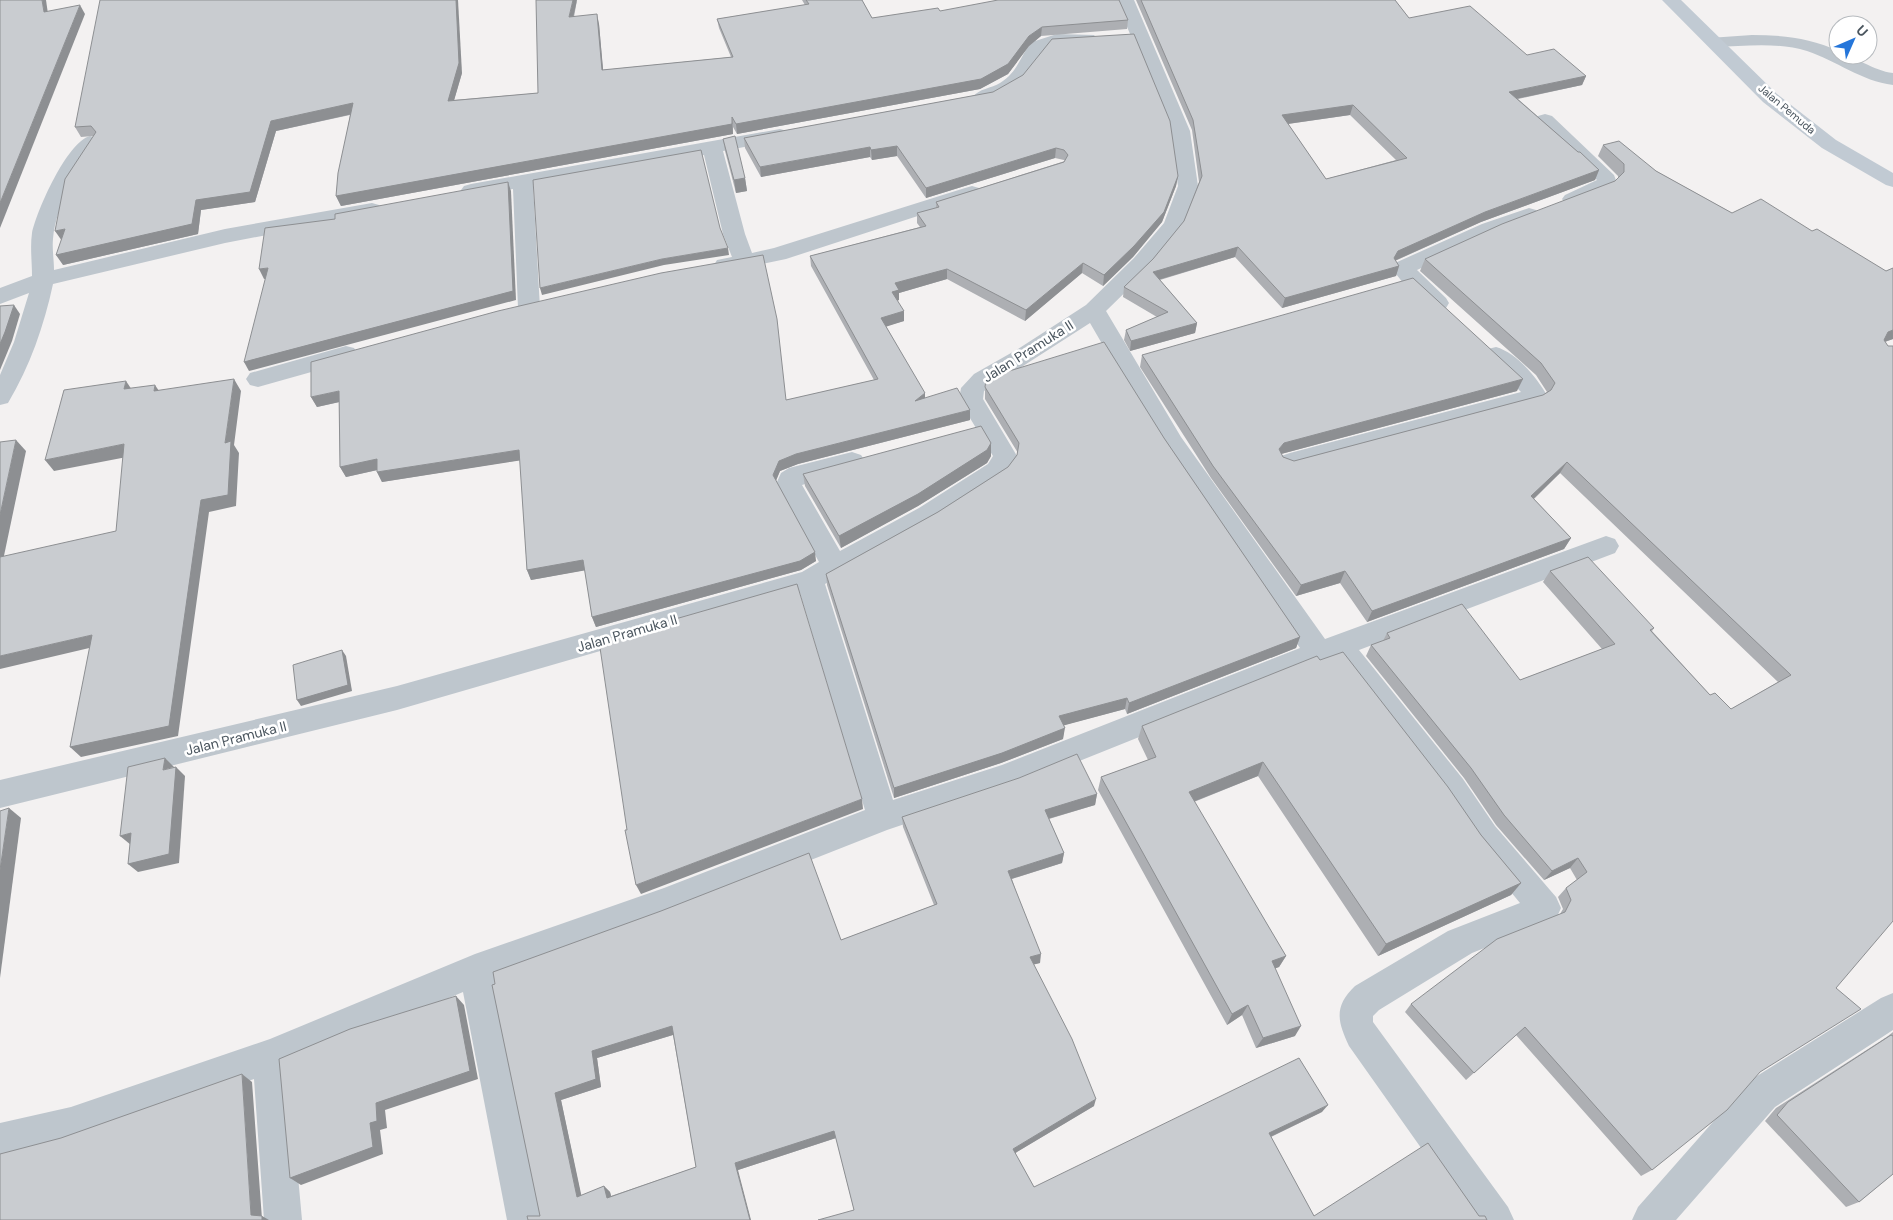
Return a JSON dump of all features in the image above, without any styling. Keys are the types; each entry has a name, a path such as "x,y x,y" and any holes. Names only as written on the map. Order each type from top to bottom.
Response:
{"street":[{"name":"Jalan Pramuka II","path":"0,794 98,772 397,698 822,573 928,515 1002,466 1006,456 971,400 973,388 982,380 1026,355 1094,310 1142,263 1174,225 1188,186 1180,131 1168,98 1122,37 1124,0"},
{"name":"Jalan Pemuda","path":"1671,0 1770,98 1829,144 1893,181"},
{"path":"966,100 1003,90 1027,67 1031,55 1040,44 1122,37"},
{"path":"1715,42 1774,40 1812,46 1873,76 1893,79"},
{"path":"1456,319 1404,283 1403,268 1410,263 1489,229 1602,187 1607,183 1606,176 1545,120"},
{"path":"454,193 712,148 803,130"},
{"path":"0,397 28,341 43,280 43,234 53,202 72,163 90,142"},
{"path":"712,148 734,234 745,262"},
{"path":"523,181 529,307"},
{"path":"706,268 745,262 778,254 993,186"},
{"path":"0,297 43,280 225,236 391,205"},
{"path":"1094,310 1131,360 1190,474 1330,649 1452,789 1484,836 1545,908 1460,942 1367,998 1357,1006 1355,1013 1355,1020 1360,1034 1495,1220"},
{"path":"1290,462 1528,399 1536,395 1526,382 1477,338"},
{"path":"258,379 368,348"},
{"path":"961,433 989,426"},
{"path":"875,455 798,475 790,480 790,484 822,573 883,817"},
{"path":"0,1141 71,1125 270,1056 475,970 664,903 883,817 1006,777 1330,649 1606,546"},
{"path":"475,970 526,1220"},
{"path":"1651,1220 1762,1094 1893,1010"},
{"path":"270,1056 283,1220"}],"building":[{"path":"0,0 42,0 44,12 80,5 0,203"},
{"path":"100,0 456,0 459,63 448,101 538,93 536,0 573,0 569,17 597,14 602,70 733,57 717,19 809,4 806,0 862,0 872,18 938,8 940,11 998,0 1119,0 1128,20 1042,27 1029,36 1008,64 981,79 736,124 732,117 732,124 336,196 338,173 353,103 271,121 250,192 196,200 192,224 56,255 65,229 55,231 65,179 96,132 91,126 75,127"},
{"path":"1141,0 1395,0 1409,18 1470,6 1527,55 1554,49 1586,76 1509,92 1599,170 1485,212 1398,251 1394,258 1399,266 1285,298 1238,247 1153,272 1197,323 1131,341 1126,330 1168,312 1124,287 1153,259 1184,221 1202,176 1193,120","holes":["1353,105 1407,158 1326,179 1282,115"]},
{"path":"1134,34 1170,121 1178,176 1164,212 1134,246 1104,275 1083,263 1026,310 947,269 895,283 899,290 892,292 904,311 881,318 925,393 915,401 957,388 970,410 796,454 779,461 773,475 815,552 800,561 592,617 583,560 527,570 519,450 377,472 377,459 340,467 339,391 311,397 311,362 498,311 661,273 763,255 777,319 786,400 878,379 810,256 926,226 917,213 939,207 936,202 1064,162 1068,155 1064,150 1056,148 926,188 897,146 871,150 870,147 760,167 744,138 993,92 1023,75 1052,39"},
{"path":"735,136 745,178 734,180 723,139"},
{"path":"1619,141 1656,171 1732,213 1761,199 1812,231 1817,229 1886,271 1893,268 1893,330 1888,332 1884,340 1888,346 1893,346 1893,921 1836,988 1861,1009 1760,1072 1727,1110 1652,1170 1525,1027 1474,1073 1411,1004 1497,939 1565,912 1571,900 1566,888 1587,872 1578,858 1552,871 1504,815 1471,768 1371,645 1390,638 1387,633 1462,604 1520,680 1615,644 1550,571 1588,557 1654,628 1650,630 1710,695 1715,693 1731,709 1791,675 1567,462 1531,496 1571,538 1372,611 1345,571 1301,585 1213,466 1142,355 1413,278 1523,379 1284,443 1279,449 1283,457 1294,461 1543,395 1551,390 1555,383 1541,363 1425,259 1502,224 1615,181 1624,172 1624,164 1603,145"},
{"path":"701,150 720,228 728,248 662,259 540,288 533,180"},
{"path":"508,182 513,291 244,362 268,268 259,269 265,228 335,219 335,214"},
{"path":"14,305 5,332 0,344 0,306"},
{"path":"1104,342 1164,438 1300,637 1129,703 1127,698 1059,716 1065,728 1002,753 894,788 826,574 938,512 1008,467 1017,455 1019,443 985,387 986,380 993,376"},
{"path":"234,379 225,443 231,441 228,495 201,500 169,726 70,747 92,635 0,656 0,557 116,531 124,444 45,460 64,390 126,381 124,389 155,385 154,391"},
{"path":"981,426 991,443 987,450 918,494 839,536 803,474"},
{"path":"16,440 0,515 0,442"},
{"path":"797,584 862,799 636,885 625,830 627,830 599,641"},
{"path":"342,650 348,685 297,700 293,665"},
{"path":"1343,652 1448,787 1481,835 1521,883 1386,944 1263,762 1189,792 1286,956 1272,961 1301,1026 1263,1038 1248,1005 1232,1014 1101,777 1156,757 1142,726 1317,656 1320,660"},
{"path":"1077,754 1097,794 1045,810 1064,853 1008,871 1041,954 1030,957 1072,1039 1096,1099 1013,1149 1034,1187 1299,1058 1328,1105 1269,1133 1314,1216 1428,1143 1479,1216 1485,1216 1487,1220 818,1220 854,1210 834,1131 735,1163 750,1220 528,1220 527,1216 540,1216 492,985 495,984 493,972 661,911 809,853 841,940 937,904 902,817 1019,778","holes":["672,1026 696,1167 607,1198 604,1186 577,1197 555,1093 596,1079 592,1051"]},
{"path":"165,758 163,770 176,767 169,854 128,864 131,833 120,836 128,767"},
{"path":"9,808 0,870 0,811"},
{"path":"456,996 470,1071 376,1103 377,1121 370,1123 373,1147 290,1178 279,1059 350,1029"},
{"path":"1891,1035 1893,1036 1893,1174 1859,1202 1777,1115 1788,1102"},
{"path":"242,1074 251,1215 262,1216 262,1220 0,1220 0,1154 61,1138"}]}
